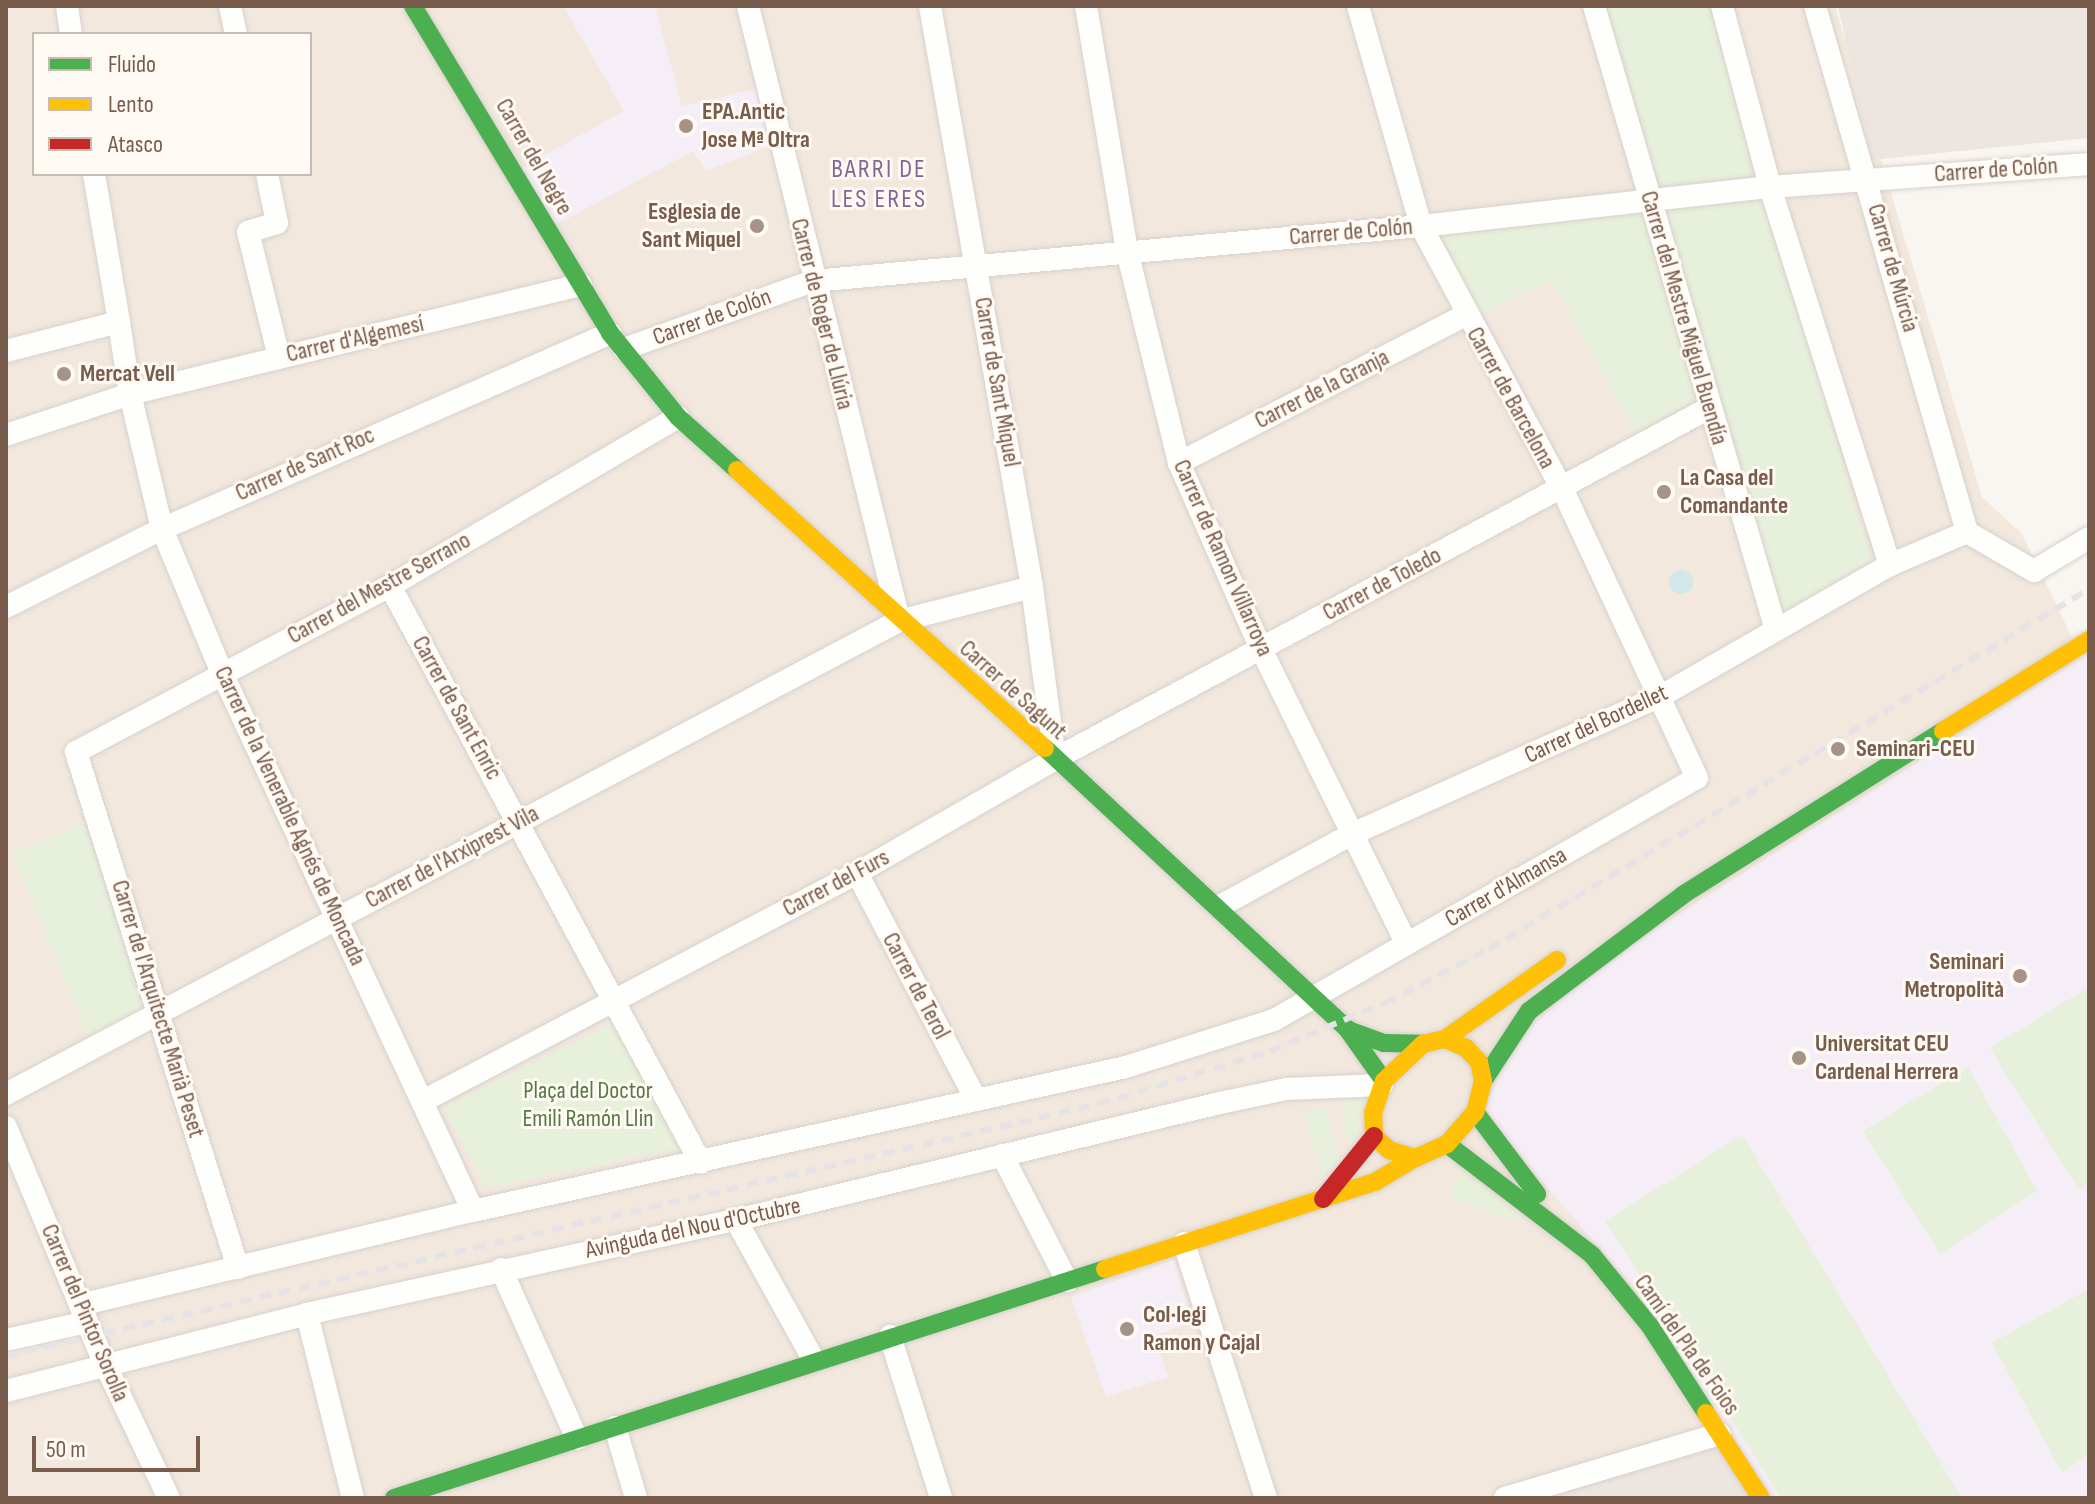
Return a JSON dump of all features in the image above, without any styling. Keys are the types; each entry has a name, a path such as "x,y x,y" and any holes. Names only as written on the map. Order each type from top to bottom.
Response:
{"street":[{"path":"67,6 71,32"},
{"path":"230,6 236,32"},
{"name":"Carrer del Negre","path":"413,6 617,341"},
{"name":"Carrer de Roger de Llúria","path":"748,6 813,281 899,621"},
{"name":"Carrer de Sant Miquel","path":"930,6 1032,587 1055,759"},
{"name":"Carrer de Ramon Villarroya","path":"1086,6 1127,251 1179,463 1261,649 1350,835 1406,943"},
{"name":"Carrer de Barcelona","path":"1358,6 1421,226 1466,315 1561,487 1697,778"},
{"name":"Carrer del Mestre Miguel Buendía","path":"1594,6 1776,630"},
{"path":"1722,6 1770,187 1890,565"},
{"name":"Carrer de Múrcia","path":"1815,6 1967,532"},
{"name":"Carrer de Colón","path":"617,341 813,281 1421,226 1770,187 2089,164"},
{"name":"Carrer de la Venerable Agnés de Moncada","path":"94,176 130,394 162,529 222,673 423,1101"},
{"path":"267,176 277,223 248,232 279,357"},
{"name":"Carrer d'Algemesí","path":"6,435 130,394 581,285"},
{"name":"Carrer de la Granja","path":"1179,463 1466,315"},
{"path":"6,351 119,322"},
{"name":"Carrer de Sagunt","path":"617,341 678,417 899,621 1220,906 1352,1036 1383,1083"},
{"name":"Carrer de Sant Roc","path":"6,607 162,529 617,341"},
{"name":"Carrer de Toledo","path":"1055,759 1709,408"},
{"name":"Carrer del Mestre Serrano","path":"76,752 390,586 678,417"},
{"path":"1967,532 2034,571 2089,538"},
{"name":"Carrer del Bordellet","path":"1220,906 1350,835 1661,696 1890,565 1967,532"},
{"name":"Carrer de Sant Enric","path":"390,586 520,822 613,1000"},
{"name":"Carrer de l'Arxiprest Vila","path":"6,1094 159,1009 899,621 1032,587"},
{"path":"395,1498 1375,1182 1415,1158 1447,1144 1475,1112 1483,1081 1529,1011 1684,894 2089,640"},
{"name":"Carrer de l'Arquitecte Marià Peset","path":"76,752 238,1268"},
{"name":"Carrer del Furs","path":"613,1000 857,873 1055,759"},
{"name":"Carrer d'Almansa","path":"1317,1000 1406,943 1697,778"},
{"name":"Carrer de Terol","path":"857,873 976,1100"},
{"path":"1392,1043 1582,943 1684,894"},
{"path":"1355,1085 1352,1036 1392,1043 1423,1044 1445,1039 1582,943"},
{"path":"473,1211 423,1101 613,1000 701,1163"},
{"path":"6,1340 84,1313 238,1268 473,1211 1126,1067 1274,1020 1317,1000"},
{"path":"1445,1039 1466,1048 1479,1062 1483,1081"},
{"path":"1323,1199 1374,1136 1373,1113 1383,1083 1423,1044"},
{"name":"Avinguda del Nou d'Octubre","path":"6,1391 104,1362 307,1314 501,1269 736,1220 1286,1089 1383,1083"},
{"name":"Camí del Pla de Foios","path":"1475,1112 1562,1228"},
{"name":"Carrer del Pintor Sorolla","path":"6,1127 104,1362 169,1498"},
{"path":"1374,1136 1389,1150 1415,1158"},
{"name":"Camí del Pla de Foios","path":"1447,1144 1562,1228 1592,1255 1650,1326 1761,1498"},
{"path":"1002,1155 1067,1281"},
{"path":"736,1220 814,1361"},
{"path":"1184,1243 1266,1498"},
{"path":"501,1269 577,1439"},
{"path":"307,1314 353,1498"},
{"path":"890,1336 941,1498"},
{"path":"615,1427 636,1498"},
{"path":"1505,1498 1720,1434"}],"shaded area":[{"path":"6,6 1835,6 1982,497 2022,534 2082,658 1649,1305 1727,1431 1505,1498 6,1498"},
{"name":"EPA.Antic Jose Mª Oltra","path":"563,6 655,6 682,106 767,86 780,142 706,171 693,151 548,229 516,171 624,111"},
{"path":"1838,6 2089,6 2089,138 1872,160"},
{"name":"Universitat CEU Cardenal Herrera","path":"2089,654 2089,1498 1768,1498 1649,1305 1482,1112 1517,1041 1594,968"},
{"name":"Col·legi Ramon y Cajal","path":"1174,1260 1192,1322 1154,1336 1168,1377 1106,1397 1071,1297"},
{"path":"1720,1434 1761,1498 1505,1498"}],"green space":[{"path":"1601,6 1714,6 1762,183 1655,192"},
{"path":"1766,192 1870,560 1780,615 1658,204"},
{"path":"1647,203 1703,403 1638,436 1551,281 1476,315 1431,230"},
{"path":"84,824 148,1005 88,1036 12,853"},
{"path":"2089,987 2089,1183 2079,1190 1990,1048"},
{"name":"Plaça del Doctor Emili Ramón Llin","path":"615,1023 679,1148 486,1188 444,1107"},
{"path":"1968,1067 2037,1191 1940,1254 1863,1131"},
{"path":"1343,1094 1362,1095 1364,1100 1356,1139 1347,1140"},
{"path":"1327,1106 1339,1163 1323,1176 1303,1114"},
{"path":"1742,1135 1962,1498 1781,1498 1605,1221"},
{"path":"1460,1170 1522,1217 1520,1223 1450,1198"},
{"path":"2089,1289 2089,1455 2062,1473 1992,1343"}],"water":[{"path":"1681,570 1690,573 1693,582 1690,591 1681,594 1672,591 1669,582 1672,573"}],"railway":[{"path":"6,1356 1099,1104 1270,1051 1385,1003 1489,949 2089,589"}],"traffic: fast":[{"path":"413,6 610,333 678,417 737,470"},
{"path":"1483,1081 1529,1011 1684,894 1943,731"},
{"path":"1045,748 1348,1030 1384,1081"},
{"path":"1348,1030 1384,1043 1423,1044"},
{"path":"1475,1112 1537,1194"},
{"path":"1447,1144 1592,1255 1650,1326 1706,1413"},
{"path":"394,1498 1105,1269"}],"traffic: slow":[{"path":"737,470 1045,748"},
{"path":"1943,731 2089,640"},
{"path":"1445,1039 1557,960"},
{"path":"1445,1039 1466,1048 1479,1062 1483,1081 1475,1112 1447,1144 1415,1158 1389,1150 1374,1136 1373,1113 1384,1081 1423,1044 1445,1039"},
{"path":"1105,1269 1375,1182 1415,1158"},
{"path":"1706,1413 1761,1498"}],"traffic: jam":[{"path":"1323,1199 1374,1136"}],"place":[{"name":"EPA.Antic Jose Mª Oltra","path":"686,126"},
{"name":"Esglesia de Sant Miquel","path":"757,226"},
{"name":"Mercat Vell","path":"64,374"},
{"name":"La Casa del Comandante","path":"1664,492"},
{"name":"Seminari-CEU","path":"1838,749"},
{"name":"Seminari Metropolità","path":"2020,976"},
{"name":"Universitat CEU Cardenal Herrera","path":"1799,1058"},
{"name":"Col·legi Ramon y Cajal","path":"1127,1329"}],"district":[{"name":"BARRI DE LES ERES","path":"879,185"}]}
